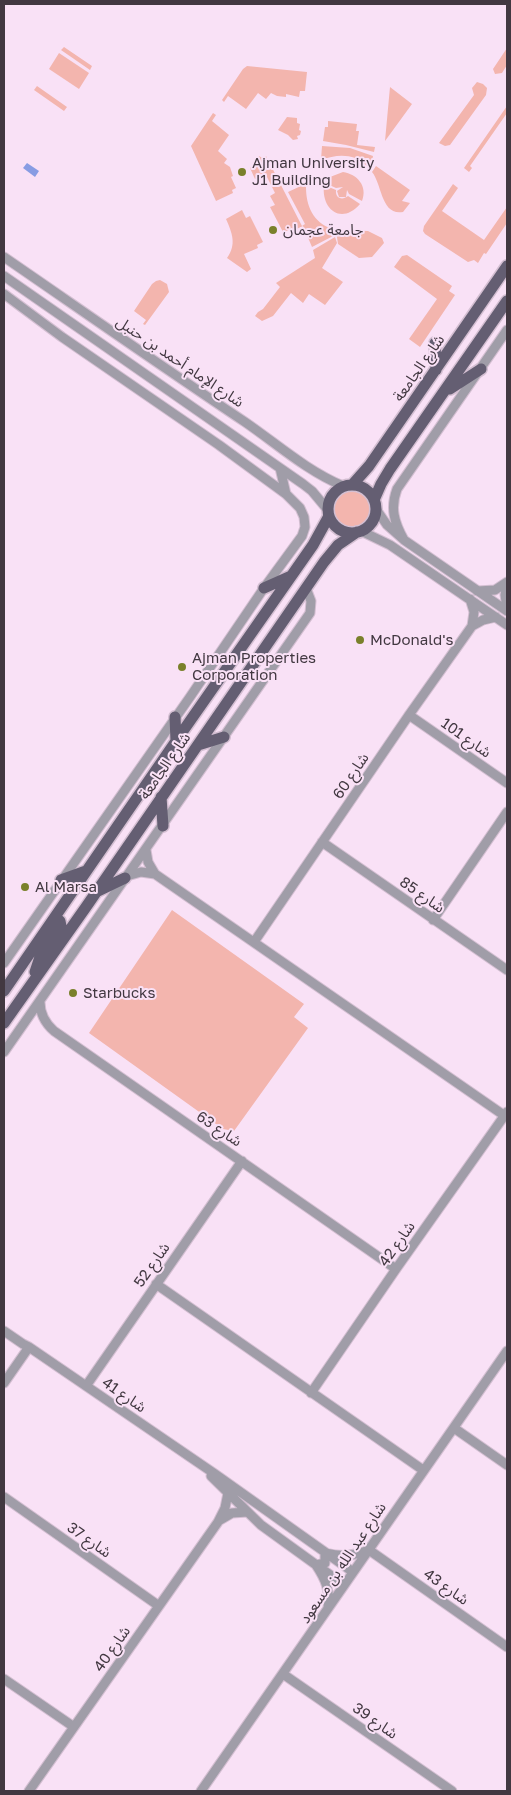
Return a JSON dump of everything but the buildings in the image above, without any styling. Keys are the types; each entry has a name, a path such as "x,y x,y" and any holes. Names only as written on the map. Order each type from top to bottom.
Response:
{"main road":[{"name":"شارع الجامعة","path":"348,485 369,466 507,266"},
{"path":"375,504 368,491 348,485 331,495 328,513 337,528 350,533 359,531 370,524 385,476 507,301"},
{"path":"436,344 436,370"},
{"path":"444,392 481,369"},
{"name":"شارع الجامعة","path":"4,991 293,575 319,536 328,513"},
{"name":"شارع الجامعة","path":"4,1023 331,552 343,541 359,531"},
{"path":"264,588 293,575"},
{"path":"176,716 176,741"},
{"path":"198,745 224,737"},
{"path":"161,798 162,826"},
{"path":"61,880 86,871"},
{"path":"96,892 126,877"},
{"path":"34,979 38,962 61,926 60,921 55,917"}],"street":[{"name":"شارع الإمام أحمد بن حنبل","path":"4,257 156,363 264,435 304,465 323,477 348,485"},
{"name":"شارع الإمام أحمد بن حنبل","path":"4,276 236,436 312,491 328,513"},
{"path":"4,292 23,289"},
{"path":"4,292 77,347 219,445 286,494 300,508 304,517 305,527 302,536 4,963"},
{"path":"77,326 77,347"},
{"path":"404,540 393,516 392,507 397,489 507,330"},
{"path":"219,445 236,436"},
{"path":"280,468 286,494"},
{"path":"375,504 387,526 404,540 507,610"},
{"path":"359,531 381,540 507,625"},
{"path":"477,591 490,591 507,582"},
{"path":"507,586 505,595 507,610"},
{"path":"4,1052 310,613 311,601 306,588"},
{"path":"470,599 474,612 472,626"},
{"path":"472,626 483,620 496,617"},
{"name":"شارع 60","path":"254,942 472,626"},
{"name":"شارع 101","path":"409,715 507,783"},
{"path":"433,920 507,812"},
{"name":"شارع 85","path":"322,842 507,970"},
{"path":"146,850 148,862 155,874 506,1114"},
{"path":"126,877 141,872 155,874"},
{"name":"شارع 63","path":"40,1002 42,1015 54,1031 396,1268"},
{"name":"شارع 42","path":"311,1393 396,1268 506,1114"},
{"name":"شارع 52","path":"86,1386 242,1160"},
{"path":"156,1284 423,1470"},
{"name":"شارع 41","path":"4,1326 25,1341 29,1347"},
{"name":"شارع 41","path":"4,1331 215,1474 353,1572"},
{"path":"4,1383 29,1347"},
{"name":"شارع عبد الله بن مسعود","path":"201,1791 507,1351"},
{"path":"454,1428 507,1465"},
{"name":"شارع 41","path":"202,1466 228,1494 268,1530 344,1585"},
{"name":"شارع 40","path":"29,1791 218,1522 225,1508 228,1494"},
{"name":"شارع 37","path":"4,1497 159,1606"},
{"path":"218,1522 232,1513 248,1512"},
{"path":"328,1609 328,1588 324,1577 316,1565 325,1562 326,1553 346,1556 368,1550"},
{"name":"شارع 43","path":"368,1550 507,1647"},
{"name":"شارع 39","path":"283,1674 452,1791"},
{"path":"4,1679 74,1727"}],"shaded area":[{"path":"64,47 92,66 90,70 61,50"},
{"path":"507,48 507,65 502,73 495,74 493,69"},
{"path":"59,53 89,73 79,89 49,69"},
{"path":"247,66 307,72 305,91 300,91 299,97 286,94 286,97 277,96 271,93 266,99 258,93 246,109 228,96 224,102 222,100"},
{"path":"477,82 487,88 486,95 450,145 445,146 439,143 474,95 472,88"},
{"path":"37,86 67,107 64,111 34,90"},
{"path":"390,87 412,104 385,141"},
{"path":"507,106 507,113 470,166 472,168 469,172 464,168"},
{"path":"213,113 216,115 212,121 229,135 218,151 227,159 224,163 230,167 233,176 231,177 236,188 232,190 233,193 216,201 191,146"},
{"path":"287,117 297,118 297,123 300,124 299,130 301,131 300,135 297,136 298,139 293,140 278,130"},
{"path":"328,121 357,124 356,131 359,131 357,145 375,147 374,152 323,141"},
{"path":"322,146 350,148 373,156 372,161 367,166 357,159 345,156 321,160"},
{"path":"259,156 264,159 266,156 302,226 305,224 288,192 303,185 306,187 307,201 315,218 332,229 335,235 312,247 303,226 290,232 289,230 283,232 270,207 275,205 270,196 275,193 267,177 255,179 250,168"},
{"path":"376,166 410,190 402,201 410,203 403,212 396,212 386,204 372,172"},
{"path":"343,172 353,175 360,182 364,190 362,201 349,194 347,190 346,197 339,197 337,191 343,187 336,188 325,183 330,177"},
{"path":"453,184 458,188 442,211 484,240 507,207 507,223 478,263 474,260 468,262 423,231 424,226"},
{"path":"324,185 336,190 339,198 348,196 360,204 346,213 334,212 329,208 326,201"},
{"path":"242,210 246,218 250,216 263,242 257,245 258,248 244,254 251,269 247,272 227,258 233,243 232,234 226,219"},
{"path":"336,230 368,231 382,238 384,243 372,257 359,258 338,244"},
{"path":"335,237 337,243 322,268 343,282 325,305 309,294 303,303 291,293 273,316 262,321 255,316 280,287 276,283 315,258 313,250"},
{"path":"407,255 452,286 449,291 455,295 420,347 409,339 437,299 394,267 402,256"},
{"path":"160,280 167,284 169,292 145,325 143,324 146,320 134,311 152,284"},
{"path":"351,487 366,493 372,508 366,523 351,529 336,523 330,508 336,493"},
{"path":"172,910 304,1004 294,1017 308,1028 234,1131 223,1129 89,1033"}],"water":[{"path":"27,163 39,171 35,177 23,168"}],"place":[{"name":"Ajman University J1 Building","path":"242,172"},
{"name":"جامعة عجمان","path":"273,230"},
{"name":"McDonald's","path":"360,640"},
{"name":"Ajman Properties Corporation","path":"182,667"},
{"name":"Al Marsa","path":"25,887"},
{"name":"Starbucks","path":"73,993"}]}
